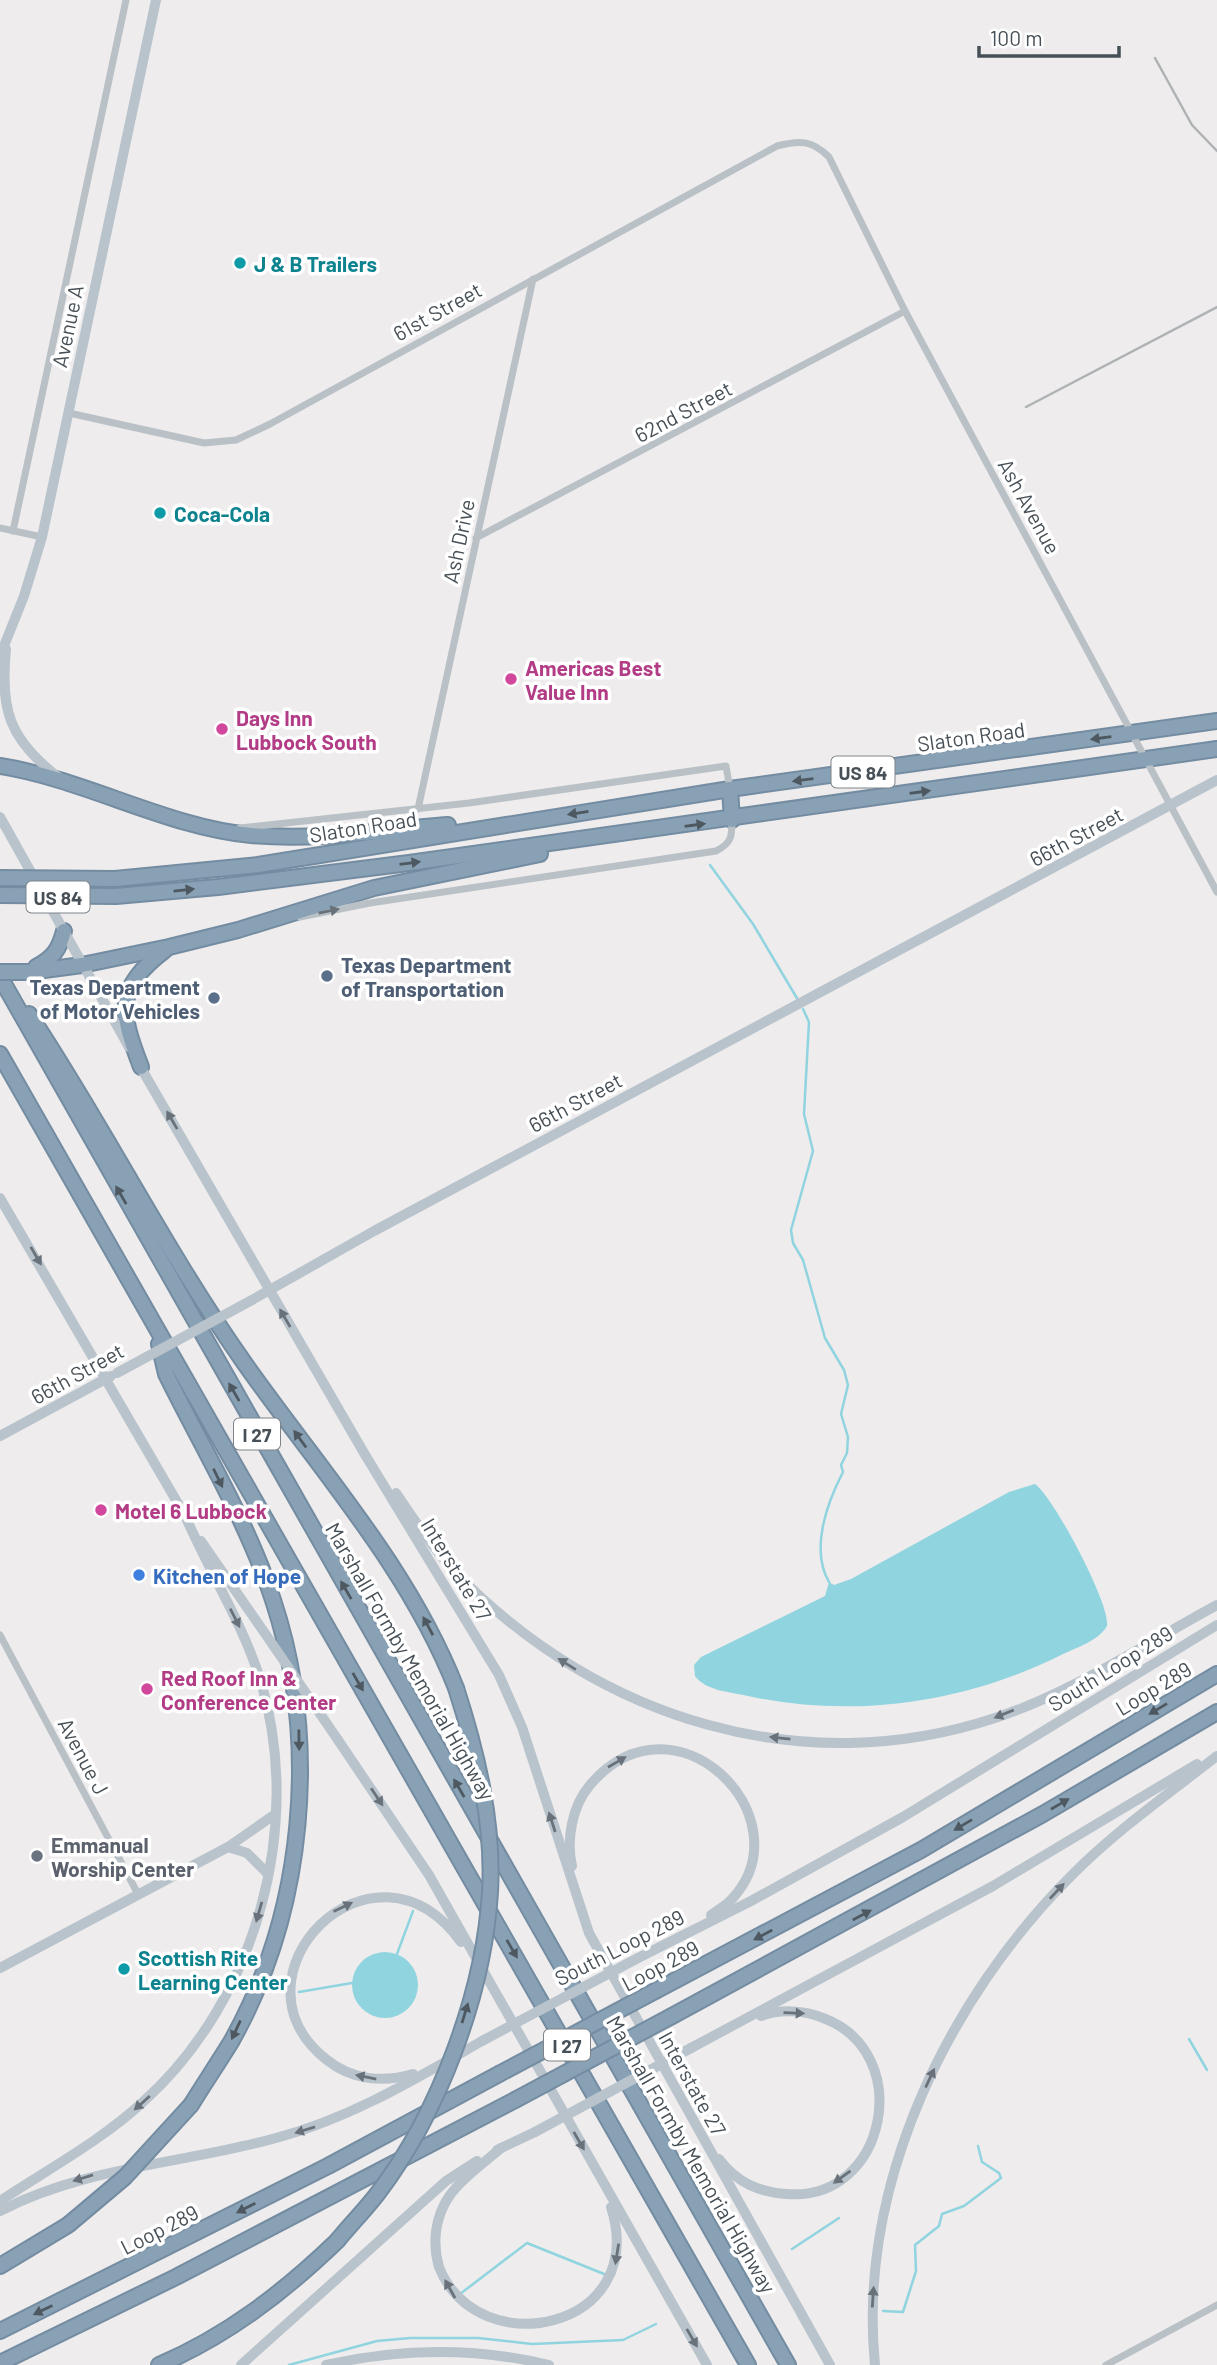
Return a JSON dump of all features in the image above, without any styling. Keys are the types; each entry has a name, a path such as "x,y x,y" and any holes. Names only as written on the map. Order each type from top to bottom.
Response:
{"highway":[{"name":"Slaton Road","path":"0,878 115,879 258,865 730,789 1217,721"},
{"name":"Slaton Road","path":"0,895 116,896 230,886 732,820 1217,749"},
{"path":"0,766 61,780 171,816 250,835 509,824"},
{"path":"730,789 732,820"},
{"path":"0,973 82,965 169,947 238,930 374,888 627,834"},
{"path":"29,972 52,958 60,947 64,931"},
{"path":"141,1067 127,1030 124,1003 134,978 142,967 169,947"},
{"path":"0,973 46,1040 230,1343 407,1588 444,1658 456,1688 474,1747 486,1819 490,1890 484,1947 449,2065 422,2123 379,2192 337,2241 260,2308 220,2335 159,2365"},
{"name":"Marshall Formby Memorial Highway","path":"0,973 788,2365"},
{"name":"I 27","path":"0,1054 748,2365"},
{"path":"0,2266 68,2225 125,2177 191,2105 232,2041 272,1944 285,1899 298,1810 299,1705 272,1597 253,1549 166,1374 154,1325"},
{"name":"Loop 289","path":"0,2330 328,2166 921,1850 1217,1674"},
{"path":"0,2363 200,2265 515,2100 972,1853 1217,1712"}],"main road":[{"name":"Avenue A","path":"0,656 42,537 156,0"},
{"path":"4,642 4,685 10,723 34,759 61,780"},
{"name":"66th Street","path":"0,1436 253,1300 386,1224 1171,807 1217,780"},
{"name":"Interstate 27","path":"0,817 269,1291 512,1700 589,1933 830,2365"},
{"path":"0,1198 112,1376 239,1625 261,1682 273,1753 274,1815 268,1874 255,1928 238,1970 198,2039 166,2079 126,2117 0,2201"},
{"path":"319,1377 436,1550 489,1604 520,1631 593,1680 629,1699 718,1728 779,1739 850,1742 887,1740 964,1727 997,1718 1051,1694 1217,1605"},
{"path":"184,1513 429,1875 707,2365"},
{"name":"South Loop 289","path":"0,2211 39,2193 93,2175 303,2131 345,2116 903,1817 1217,1625"},
{"path":"241,2365 446,2181 501,2148 1051,1853 1217,1750"},
{"path":"589,1933 570,1861 573,1816 586,1790 598,1776 631,1755 648,1751 690,1754 716,1768 739,1793 751,1822 751,1858 741,1886 733,1899 692,1931"},
{"path":"875,2365 873,2302 885,2213 910,2127 949,2039 1004,1954 1072,1875 1127,1825 1217,1756"},
{"path":"0,1968 228,1847 274,1815"},
{"path":"228,1847 247,1853 268,1874"},
{"path":"433,2069 402,2077 377,2079 350,2074 318,2053 298,2021 292,1995 295,1964 308,1937 317,1925 345,1905 379,1898 408,1900 439,1917 488,1980"},
{"path":"688,2114 729,2172 749,2185 773,2193 805,2194 832,2185 851,2172 871,2144 880,2119 879,2080 868,2056 848,2031 817,2015 790,2012 766,2014 729,2028"},
{"path":"501,2148 450,2194 440,2215 435,2238 438,2263 453,2296 477,2320 501,2331 529,2335 555,2330 586,2312 603,2293 612,2277 619,2243 618,2229 605,2188"},
{"path":"326,2365 384,2354 431,2351 499,2355 549,2365"}],"street":[{"name":"Avenue A","path":"13,531 127,0"},
{"name":"61st Street","path":"69,413 204,443 236,440 270,425 777,146 795,141 809,142"},
{"name":"Ash Avenue","path":"809,142 829,157 905,311 1217,892"},
{"name":"Ash Drive","path":"418,810 533,279"},
{"name":"62nd Street","path":"476,538 905,311"},
{"path":"0,528 42,537"},
{"name":"Slaton Road","path":"223,829 418,810 726,766 730,789"},
{"path":"238,930 370,903 716,850 726,846 732,837 732,820"},
{"name":"Avenue J","path":"0,1635 138,1894"},
{"path":"1106,2365 1217,2305"}],"water":[{"path":"1035,1484 1067,1529 1091,1575 1106,1614 1107,1626 1087,1643 1026,1671 988,1684 948,1695 868,1706 788,1703 712,1688 695,1676 694,1665 701,1657 825,1596 829,1582 834,1585 851,1579 1009,1492"},
{"path":"378,1952 392,1952 404,1957 413,1966 418,1985 416,1998 409,2009 392,2018 378,2018 366,2013 357,2004 352,1992 352,1978 357,1966 366,1957"}],"waterway":[{"path":"710,865 753,924 798,1000"},
{"path":"803,1009 809,1022 804,1114 813,1151 791,1230 793,1243 803,1260 825,1338 844,1370 848,1385 841,1414 848,1437 847,1453 841,1465 843,1472 831,1498 821,1541 823,1569 829,1582"},
{"path":"397,1954 413,1911"},
{"path":"299,1992 352,1983"},
{"path":"1189,2039 1207,2070"},
{"path":"883,2311 903,2312 916,2271 915,2245 939,2226 942,2214 964,2206 1001,2178 999,2173 982,2162 978,2146"},
{"path":"792,2249 839,2218"},
{"path":"460,2294 527,2243 604,2274"},
{"path":"289,2365 377,2341 478,2338 532,2344 623,2340 656,2324"}],"railway":[{"path":"1155,58 1192,125 1217,151"},
{"path":"1026,407 1217,307"}],"place":[{"name":"J & B Trailers","path":"240,263"},
{"name":"Coca-Cola","path":"160,513"},
{"name":"Americas Best Value Inn","path":"511,679"},
{"name":"Days Inn Lubbock South","path":"222,729"},
{"name":"Texas Department of Transportation","path":"327,976"},
{"name":"Texas Department of Motor Vehicles","path":"214,998"},
{"name":"Motel 6 Lubbock","path":"101,1510"},
{"name":"Kitchen of Hope","path":"139,1575"},
{"name":"Red Roof Inn & Conference Center","path":"147,1689"},
{"name":"Emmanual Worship Center","path":"37,1856"},
{"name":"Scottish Rite Learning Center","path":"124,1969"}]}
